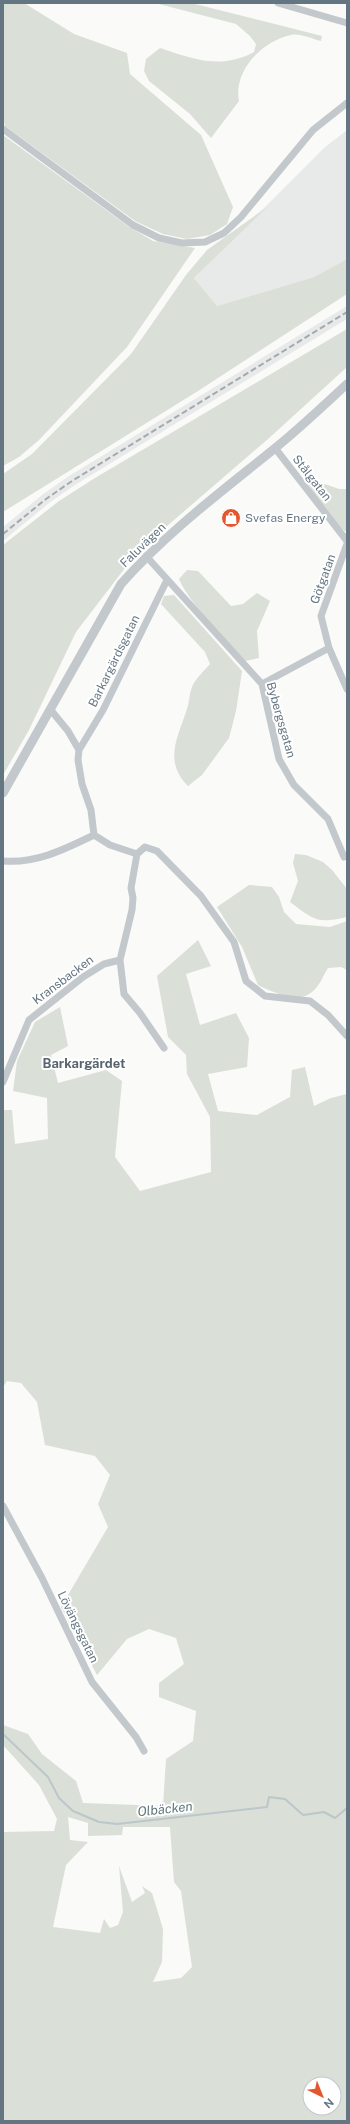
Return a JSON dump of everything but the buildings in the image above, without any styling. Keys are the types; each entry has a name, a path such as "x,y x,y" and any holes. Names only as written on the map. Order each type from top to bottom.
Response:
{"street":[{"path":"278,3 347,23"},
{"path":"3,129 133,225 159,238 182,243 205,242 224,233 241,217 313,130 347,103"},
{"name":"Faluvägen","path":"3,793 121,584 146,556 218,494 275,448 347,384"},
{"name":"Stålgatan","path":"275,448 347,541"},
{"name":"Götgatan","path":"347,544 321,616 329,648 347,689"},
{"path":"146,556 167,580"},
{"name":"Bybergsgatan","path":"167,580 262,684 279,759 294,785 328,819 344,857"},
{"name":"Barkargärdsgatan","path":"79,750 103,710 167,580"},
{"path":"262,684 329,648"},
{"path":"50,709 68,731 79,750 78,760 82,784 91,810 94,835"},
{"path":"94,835 110,845 137,854"},
{"path":"3,861 36,860 63,850 94,835"},
{"path":"164,1048 140,1013 124,994 120,960 132,910 133,898 131,888 137,854 145,847 157,851 201,896 234,942 246,981 265,996 310,1001 328,1015 347,1036"},
{"name":"Kransbacken","path":"3,1082 29,1020 83,977 104,964 120,960"},
{"name":"Lövängsgatan","path":"3,1506 42,1578 92,1682 136,1737 144,1751"}],"shaded area":[{"path":"3,3 24,3 74,34 127,53 130,74 201,135 233,207 227,224 210,235 187,239 163,234 135,221 5,126 3,118"},
{"path":"155,3 191,3 322,36 321,41 302,35 291,35 280,38 260,51 245,69 238,90 239,101 211,138 190,114 149,81 144,71 146,59 160,48 196,59 218,62 230,61 254,52 256,44 250,36 236,24"},
{"path":"347,130 347,259 314,277 217,306 194,278 324,148"},
{"path":"3,135 128,226 153,241 195,248 127,347 39,440 19,457 3,466"},
{"path":"267,207 194,278 217,306 314,277 347,259 347,294 198,391 3,512 3,474 32,454 131,354 186,275 207,250"},
{"path":"347,306 347,319 75,485 49,503 3,541 3,527 42,495 69,476"},
{"path":"347,329 347,367 268,439 138,551 76,632 29,730 3,775 3,545 59,501 95,478"},
{"path":"305,477 339,489 347,489 347,532 336,524 317,499"},
{"path":"187,570 198,571 231,606 243,604 257,593 270,601 257,631 259,658 245,661 219,633 191,599 179,579"},
{"path":"174,595 242,671 236,711 229,738 202,775 188,786 180,777 176,767 174,758 175,749 188,706 192,686 210,664 205,652 161,604 164,596"},
{"path":"295,854 306,855 323,862 332,870 347,889 347,917 329,920 316,919 290,902 298,881 293,863"},
{"path":"249,885 272,887 279,897 284,912 296,924 330,927 347,921 347,970 341,967 328,968 314,990 307,995 300,997 285,996 258,985 242,947 217,907"},
{"path":"198,940 211,966 186,974 200,1025 236,1013 249,1038 247,1067 208,1074 218,1111 257,1115 290,1097 292,1070 305,1067 314,1106 331,1098 347,1094 347,2121 3,2121 3,1832 54,1831 57,1819 39,1785 3,1745 3,1725 28,1734 42,1754 76,1781 83,1803 163,1806 166,1759 193,1741 196,1711 159,1697 159,1683 184,1664 176,1638 149,1629 127,1639 97,1675 61,1607 108,1527 98,1504 110,1475 95,1456 45,1445 37,1402 21,1383 7,1381 3,1387 3,1110 12,1110 15,1144 48,1139 47,1098 13,1091 17,1061 35,1022 60,1007 68,1046 51,1055 58,1083 106,1070 122,1081 115,1157 140,1191 211,1172 210,1117 187,1074 186,1055 168,1037 157,976","holes":["68,1817 88,1823 88,1836 122,1835 123,1827 170,1827 174,1882 181,1891 192,1967 181,1978 153,1982 162,1962 163,1929 152,1893 142,1886 145,1893 132,1902 119,1866 123,1912 118,1925 110,1928 104,1919 100,1933 53,1927 66,1865 88,1842 70,1840"]}],"waterway":[{"name":"Olbäcken","path":"3,1734 48,1777 59,1798 73,1811 99,1822 117,1824 267,1807 269,1797 285,1799 303,1815 324,1812 335,1818 347,1808"}],"railway":[{"path":"3,534 46,499 72,481 347,312"}],"place":[{"name":"Svefas Energy","path":"231,518"}],"district":[{"name":"Barkargärdet","path":"84,1063"}]}
